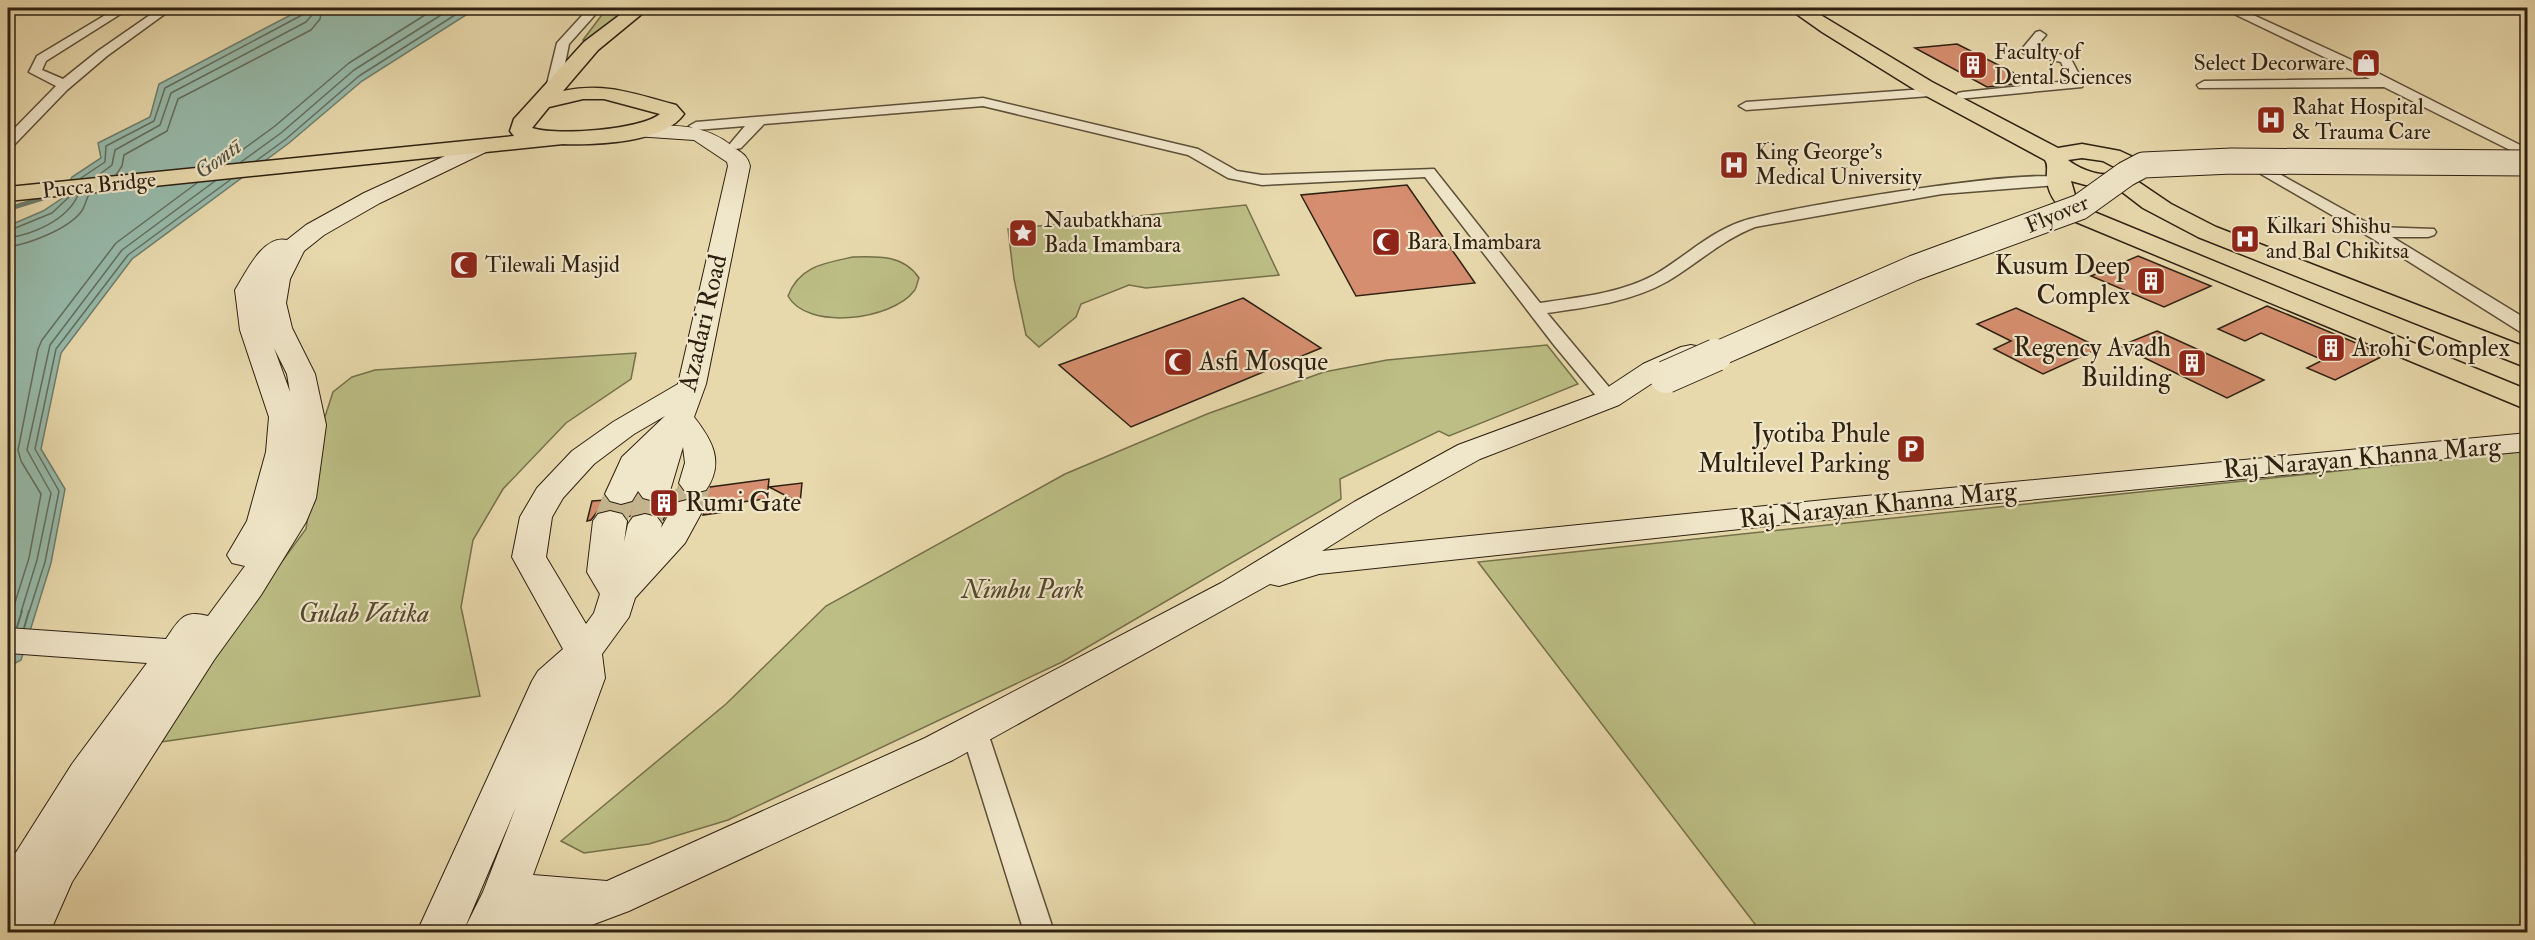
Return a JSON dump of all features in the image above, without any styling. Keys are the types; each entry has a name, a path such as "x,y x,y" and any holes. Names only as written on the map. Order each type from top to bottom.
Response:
{"main road":[{"path":"1797,8 2049,143 2061,163 2066,201 2085,217 2528,400"},
{"path":"1816,8 1938,92 2061,163 2096,153 2127,171 2132,189 2207,232 2528,359"},
{"path":"443,150 513,131 522,124 591,46 647,9"},
{"path":"605,93 595,80 590,68 602,53 639,20 647,9"},
{"path":"443,150 642,132 664,123 673,114 668,110 605,93 548,95"},
{"path":"522,124 522,131 536,136 560,138"},
{"name":"Pucca Bridge","path":"8,194 443,150"}],"street":[{"path":"65,85 35,72 42,59 124,8"},
{"path":"8,143 33,112 111,45 167,8"},
{"path":"548,95 563,43 595,8"},
{"path":"2234,10 2387,83 2528,155"},
{"path":"1963,96 2077,84 2066,60 2027,50 2040,35"},
{"path":"2204,85 2387,83"},
{"path":"1746,106 1938,92"},
{"path":"664,123 696,126 983,102 1193,152 1233,175 1262,180 1429,172 1609,399"},
{"path":"642,132 680,132 702,136 717,143 730,156 752,127 760,121"},
{"path":"696,126 714,131 736,151"},
{"path":"285,373 273,303 277,279 294,247 315,230 372,198 480,146"},
{"path":"8,903 86,775 188,652 249,587 300,498 311,425 285,373 254,330 248,290 264,264 292,234 325,212 411,169 443,150"},
{"name":"Azadari Road","path":"618,594 673,536 691,497 702,464 699,443 685,404 739,166 736,151"},
{"name":"Flyover","path":"1609,399 1666,377 1914,268 2080,207 2094,199 2130,170 2143,165 2244,161 2528,163"},
{"path":"2127,171 2249,161 2528,163"},
{"path":"2249,161 2371,232 2528,329"},
{"path":"1536,309 1611,297 1648,285 1732,229 1751,223 1905,195 2014,180 2061,163"},
{"path":"522,933 613,898 939,749 1233,591 1366,509 1468,452 1609,399 1653,370 1836,290 1915,259 2085,217"},
{"path":"2371,232 2428,232"},
{"path":"654,491 660,468 685,404"},
{"path":"618,594 604,572 615,507 633,464 685,404"},
{"path":"486,933 505,892 586,678 584,652 529,557 535,518 564,473 597,446 685,404"},
{"name":"Raj Narayan Khanna Marg","path":"1233,591 1316,563 1878,505 2528,442"},
{"path":"440,933 550,681 584,652 611,617 618,594 641,543 645,524"},
{"path":"8,640 188,652"},
{"path":"27,933 53,874 117,775 188,652"},
{"path":"974,730 1039,933"},
{"path":"505,892 613,898"}],"green space":[{"path":"607,8 632,8 591,41 583,40"},
{"path":"1246,205 1279,275 1146,288 1129,285 1081,304 1076,317 1039,347 1026,335 1014,279 1008,229"},
{"path":"853,257 881,257 898,261 913,270 919,278 916,288 903,301 888,309 850,318 813,314 798,307 788,296 799,278 806,272 823,264"},
{"name":"Nimbu Park","path":"1547,345 1578,384 1449,436 1439,431 1340,479 1341,499 1062,662 728,820 649,844 584,853 561,841 726,704 826,606 1065,474 1207,414 1324,372 1387,360"},
{"name":"Gulab Vatika","path":"636,353 631,379 566,423 503,489 473,540 461,607 480,696 147,744 306,529 322,426 333,392 352,377 375,370"},
{"path":"2527,451 2527,932 1761,932 1478,562"}],"water":[{"name":"Gomtī","path":"304,8 477,8 362,81 289,143 132,259 61,353 41,449 65,489 51,563 21,660 8,667 8,226 43,211 64,197 63,194 72,177 101,158 98,143 150,117 159,84"}],"building":[{"name":"Faculty of Dental Sciences","path":"1957,44 2032,82 1987,87 1915,48"},
{"name":"Bara Imambara","path":"1407,185 1475,283 1356,296 1301,195"},
{"name":"Kusum Deep Complex","path":"2138,256 2211,286 2164,307 2091,276"},
{"name":"Asfi Mosque","path":"1243,298 1321,348 1131,427 1059,365"},
{"name":"Arohi Complex","path":"2267,306 2385,355 2335,380 2307,368 2323,360 2261,333 2245,341 2218,329"},
{"path":"2016,308 2100,348 2043,374 1994,349 2011,341 1977,324"},
{"name":"Regency Avadh Building","path":"2157,331 2264,380 2227,398 2120,346"},
{"path":"769,479 767,499 725,504 724,512 703,515 705,509 701,502 686,498 673,502 663,520 658,515 646,512 627,517 623,512 609,509 597,512 591,520 587,521 592,501 606,500 622,506 633,503 639,496 642,500 655,503 666,500 672,491 681,490 696,495 707,492 710,487"},
{"path":"802,483 800,503 769,487"}],"waterway":[{"path":"8,209 53,195"}],"tunnel":[{"path":"687,510 695,483"},
{"path":"645,524 654,491"},
{"path":"610,521 621,494"}],"place":[{"name":"Select Decorware","path":"2366,63"},
{"name":"Faculty of Dental Sciences","path":"1973,65"},
{"name":"Rahat Hospital & Trauma Care","path":"2271,120"},
{"name":"King George's Medical University","path":"1734,165"},
{"name":"Naubatkhana Bada Imambara","path":"1023,233"},
{"name":"Kilkari Shishu and Bal Chikitsa","path":"2245,239"},
{"name":"Bara Imambara","path":"1386,242"},
{"name":"Tilewali Masjid","path":"464,265"},
{"name":"Kusum Deep Complex","path":"2151,281"},
{"name":"Arohi Complex","path":"2331,348"},
{"name":"Asfi Mosque","path":"1178,362"},
{"name":"Regency Avadh Building","path":"2192,363"},
{"name":"Jyotiba Phule Multilevel Parking","path":"1911,449"},
{"name":"Rumi Gate","path":"664,503"}]}
